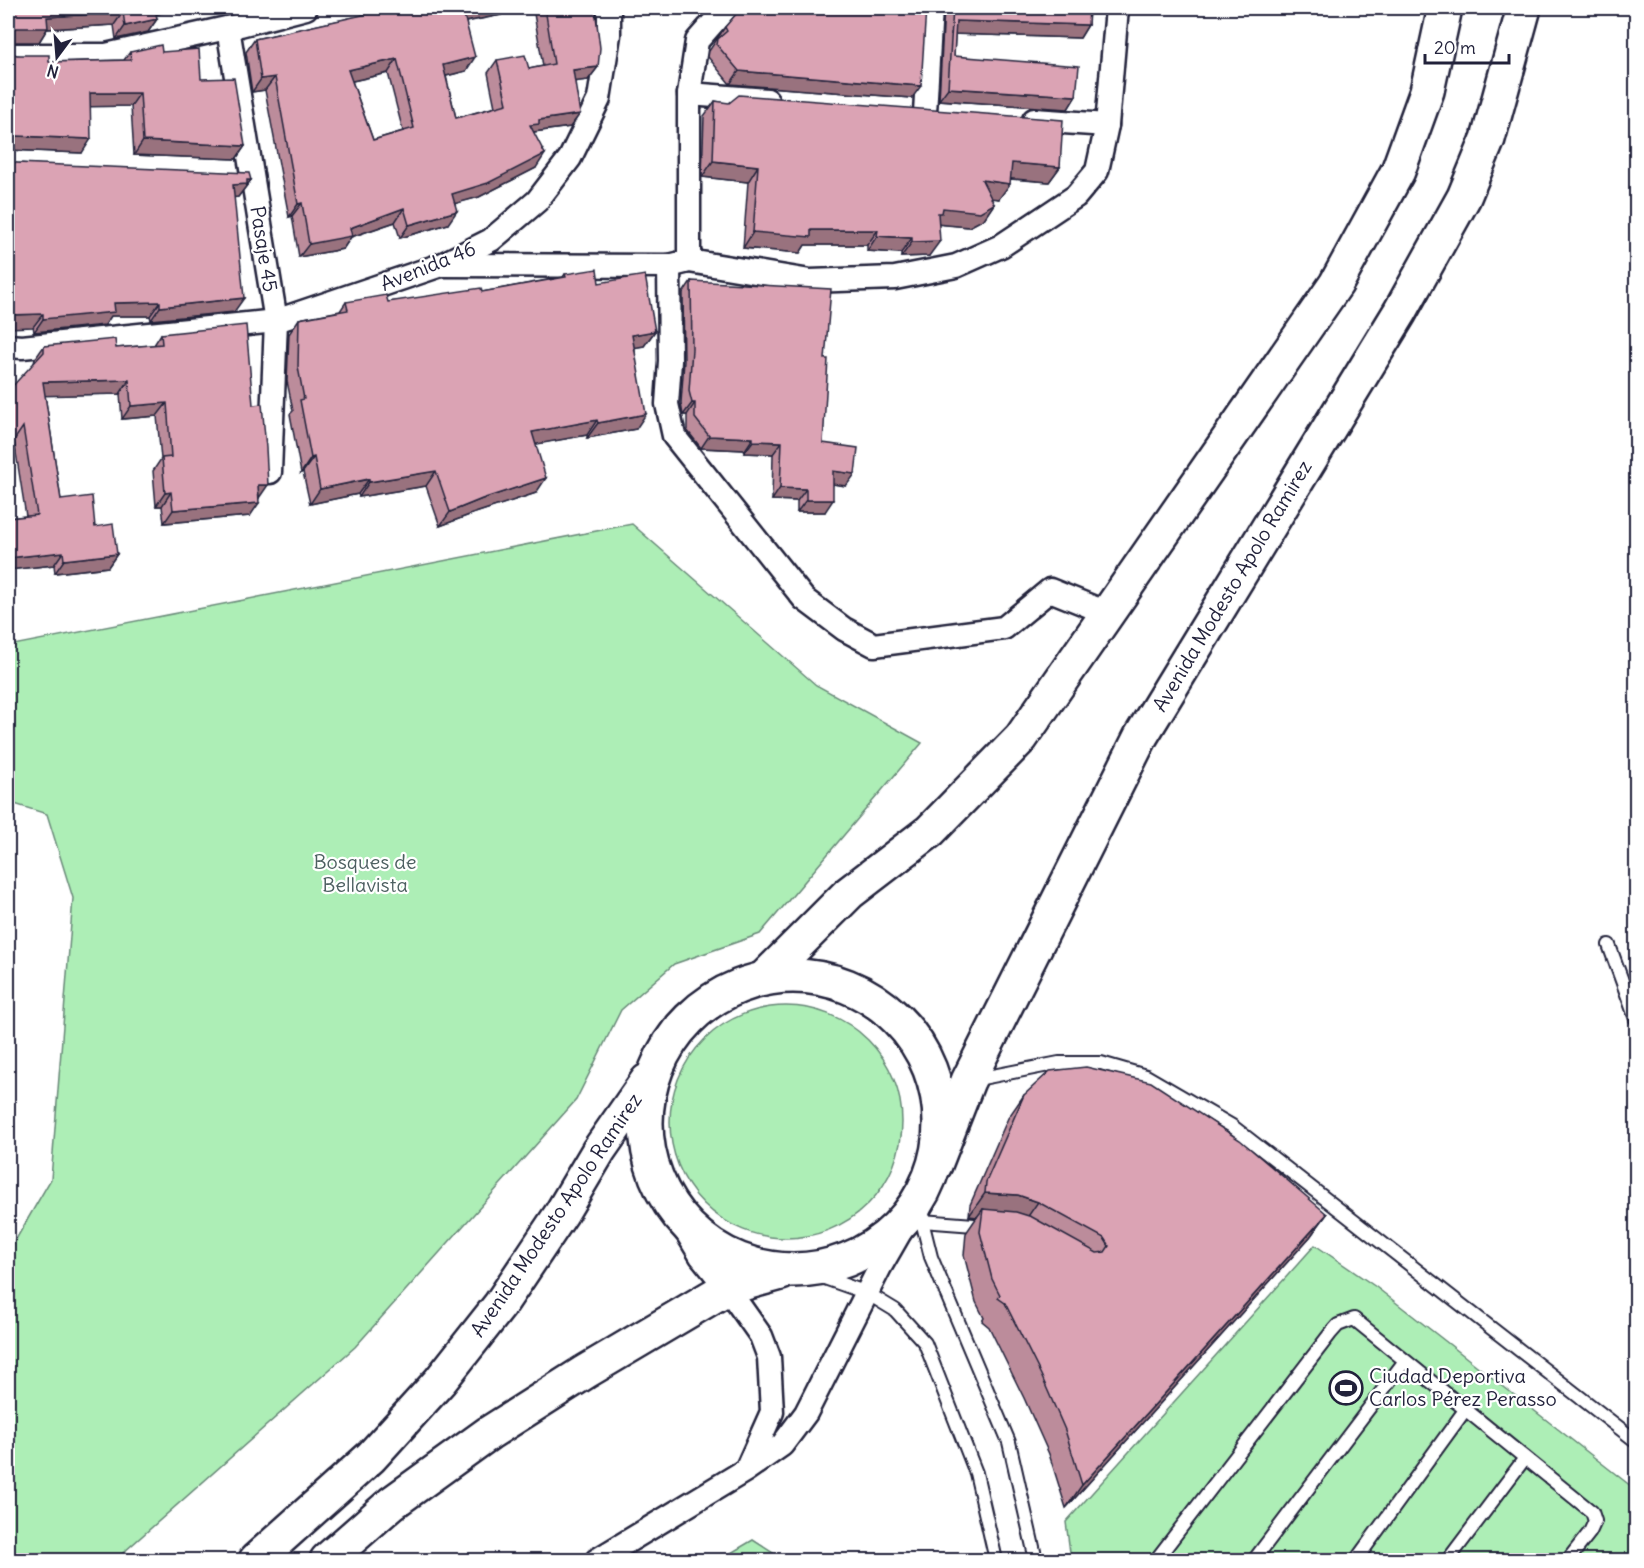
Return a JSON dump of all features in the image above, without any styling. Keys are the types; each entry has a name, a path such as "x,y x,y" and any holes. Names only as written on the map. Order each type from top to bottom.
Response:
{"main road":[{"path":"764,979 849,893 930,831 1021,738 1336,284 1398,171 1427,91 1445,8"},
{"name":"Avenida Modesto Apolo Ramirez","path":"925,1195 968,1081 1141,736 1400,312 1464,197 1488,140 1524,8"},
{"path":"327,1560 392,1503 489,1433 585,1372 728,1288 796,1270 846,1261 884,1239 925,1195 940,1115 929,1066 902,1024 862,993 814,977 764,979 716,996 678,1029 653,1072 644,1118 650,1164 671,1206 703,1240 744,1262 796,1270"},
{"name":"Avenida Modesto Apolo Ramirez","path":"256,1560 371,1457 440,1381 500,1305 561,1214 599,1149 653,1072"}],"street":[{"path":"8,55 106,55 235,20 306,8"},
{"name":"Avenida 46","path":"12,352 276,321 441,265 491,240 537,201 570,158 599,99 609,35 609,8"},
{"path":"726,8 697,41 689,94 679,263 667,404 674,436 804,599 844,629 874,645 1004,628 1050,590 1107,613"},
{"path":"925,113 931,8"},
{"path":"441,265 679,263 810,281 895,278 956,266 1001,246 1076,196 1097,171 1107,125 1118,8"},
{"name":"Pasaje 45","path":"235,20 252,174 276,321 270,472"},
{"path":"689,94 783,102"},
{"path":"901,111 948,115"},
{"path":"1016,119 1107,125"},
{"path":"229,172 252,174"},
{"path":"597,1560 746,1470 782,1445 806,1413 880,1267 925,1195"},
{"path":"671,1206 701,1256 728,1288 761,1336 769,1357 772,1412 746,1470"}],"lane":[{"path":"1609,945 1636,1019"},
{"path":"968,1081 1059,1063 1101,1063 1146,1076 1232,1125 1636,1441"},
{"path":"1001,1227 925,1195 930,1257 1009,1442 1036,1560"},
{"path":"796,1270 867,1293 896,1310 925,1343 976,1473 996,1560"},
{"path":"1156,1560 1338,1325 1354,1319 1404,1362 1592,1512 1595,1521 1590,1532 1568,1560"},
{"path":"1254,1560 1404,1362"},
{"path":"1356,1560 1465,1410"},
{"path":"1448,1560 1525,1458"}],"green space":[{"name":"Bosques de Bellavista","path":"632,524 816,685 922,743 760,934 674,964 621,1010 576,1100 355,1347 115,1560 8,1560 8,1253 51,1179 73,898 47,814 8,802 8,646"},
{"path":"786,1006 820,1011 830,1015 841,1020 868,1040 888,1067 893,1078 897,1088 902,1122 897,1156 893,1166 888,1177 868,1204 841,1224 830,1229 820,1233 786,1238 752,1233 742,1229 731,1224 704,1204 684,1177 679,1166 675,1156 670,1122 675,1088 679,1078 684,1067 704,1040 731,1020 742,1015 752,1011"},
{"name":"Ciudad Deportiva Carlos Pérez Perasso","path":"1315,1245 1376,1287 1636,1490 1636,1560 1071,1560 1066,1522"},
{"path":"753,1540 784,1560 719,1560"}],"building":[{"path":"8,8 155,8 157,19 125,26 123,12 47,17 48,28 17,28 8,33"},
{"path":"384,8 480,8 463,11 475,57 443,65 456,118 507,104 497,60 525,55 529,69 554,64 545,8 595,8 600,48 598,67 573,70 580,114 539,120 539,124 530,125 545,154 488,183 452,194 457,211 409,225 404,208 350,228 352,236 309,244 302,203 298,204 275,77 261,79 255,39 385,10","holes":["397,59 414,128 373,140 348,70"]},
{"path":"744,8 926,8 921,86 739,71 717,45 718,39 727,31 725,27"},
{"path":"953,8 1089,8 1088,25 956,21 954,56 1079,66 1076,96 948,88"},
{"path":"161,45 162,52 199,49 201,79 234,78 245,146 143,141 140,93 90,93 91,139 17,136 8,141 8,51 17,55 49,55 49,62 131,60 130,52"},
{"path":"739,95 1063,120 1060,167 1012,163 1010,184 982,180 994,204 980,212 943,208 942,213 938,213 940,241 912,242 912,238 877,236 878,230 811,230 811,237 753,232 758,166 713,161 715,101 729,103"},
{"path":"8,158 17,163 249,173 251,180 247,180 247,184 233,185 244,298 160,307 160,302 114,303 115,312 43,319 43,314 8,315"},
{"path":"597,269 599,283 645,275 655,331 632,335 646,414 532,432 546,478 450,512 436,471 369,482 369,479 320,489 314,457 311,458 300,400 304,399 298,367 299,319 348,310 346,302 386,295 388,302 481,288 482,292"},
{"path":"691,281 831,289 825,359 828,359 823,443 858,448 855,474 833,471 833,500 806,500 806,489 780,488 782,442 709,436 695,418 695,403 692,403 689,391 692,349"},
{"path":"246,325 253,405 262,404 266,448 268,485 258,485 259,503 173,510 171,492 165,493 162,458 171,457 167,403 131,406 129,380 43,382 61,500 92,496 95,527 113,524 117,554 64,560 63,552 8,558 8,518 37,515 23,427 8,449 8,391 44,352 44,346 115,339 116,348 162,344 161,334"},
{"path":"1086,1067 1151,1082 1240,1140 1327,1214 1082,1485 1065,1430 1041,1375 1005,1303 998,1298 1000,1295 992,1279 980,1232 983,1209 1016,1212 1032,1217 1097,1253 1105,1252 1109,1246 1104,1238 1038,1202 1018,1195 985,1193 986,1182 1024,1095 1050,1071"}],"place":[{"name":"Ciudad Deportiva Carlos Pérez Perasso","path":"1346,1388"}]}
